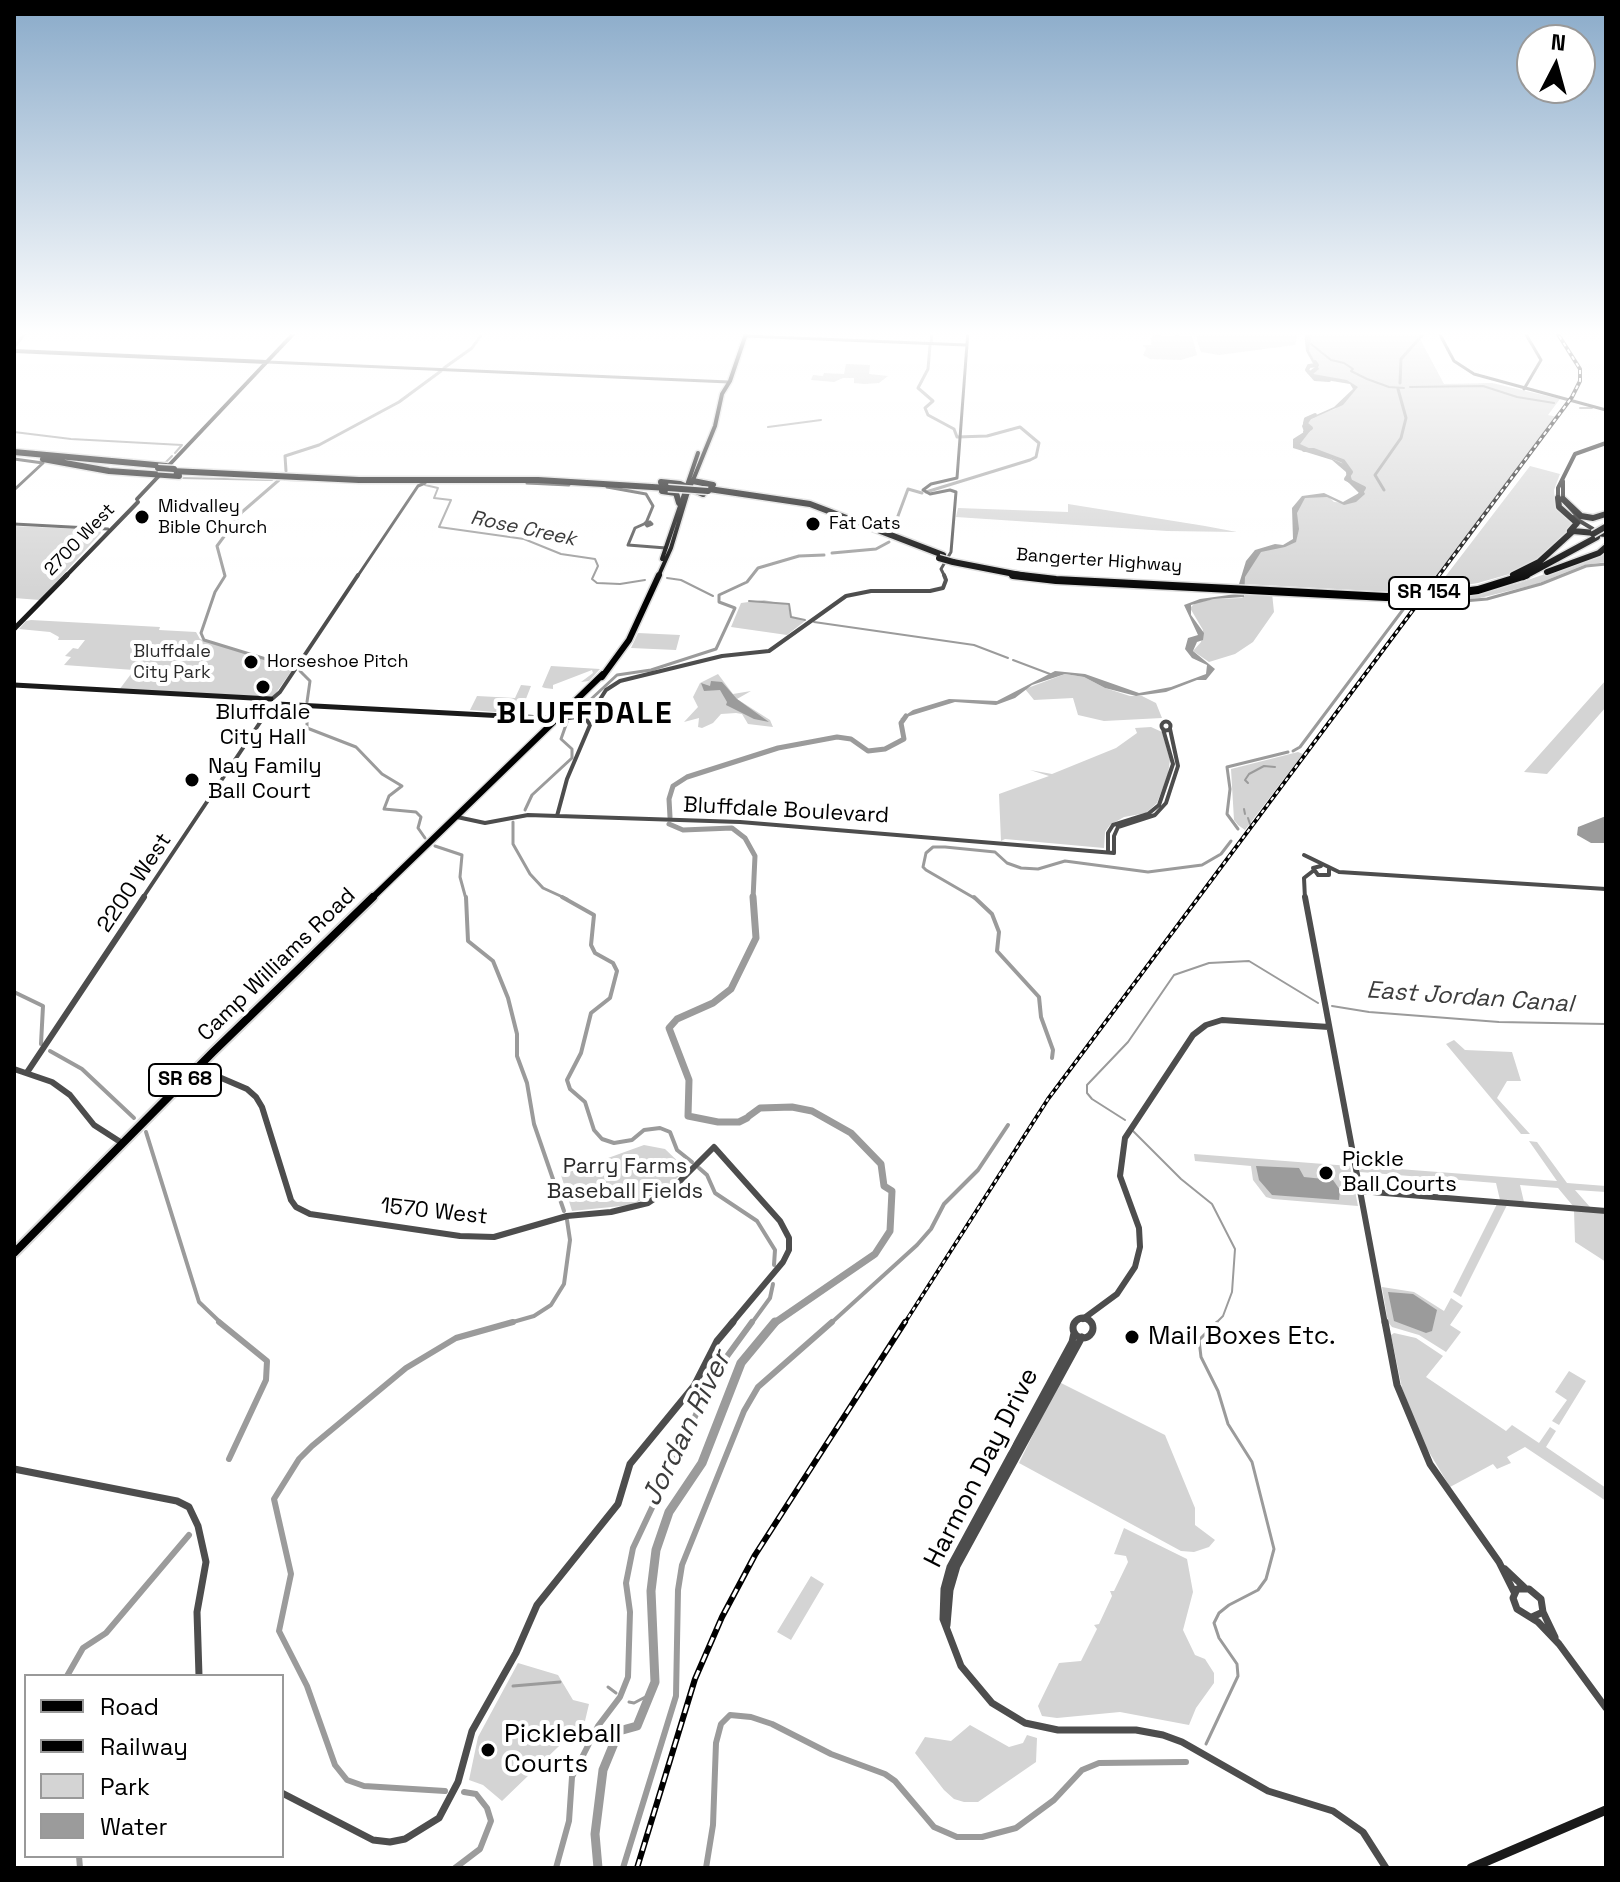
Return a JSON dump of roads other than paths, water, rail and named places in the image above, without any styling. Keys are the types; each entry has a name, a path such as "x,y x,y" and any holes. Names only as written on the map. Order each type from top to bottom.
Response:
{"highway":[{"path":"14,454 172,469"},
{"path":"14,454 97,469 323,479"},
{"name":"Bangerter Highway","path":"158,471 172,469 337,478 502,477 707,490 807,501 941,557"},
{"name":"Bangerter Highway","path":"172,469 323,479 512,479 666,486"},
{"path":"666,486 682,481 707,490"},
{"path":"666,486 689,484"},
{"path":"666,486 676,493 682,503 707,490"},
{"name":"Bangerter Highway","path":"707,490 787,502 846,520 941,557 1041,579 1419,597 1446,595 1505,584 1530,575 1602,533"},
{"path":"1555,547 1577,524 1558,506 1560,499 1581,516 1593,518 1606,514"},
{"path":"1469,588 1523,571 1573,531 1602,533 1597,521 1606,514"},
{"name":"Bangerter Highway","path":"1253,589 1395,594 1469,588 1499,582 1532,569 1602,533"},
{"path":"1505,584 1606,549"},
{"name":"Bangerter Highway","path":"955,561 1024,573 1119,580 1129,576 1141,581 1216,587"}],"main road":[{"path":"172,469 217,419"},
{"name":"SR 68","path":"662,564 689,484 716,419"},
{"path":"1602,533 1568,513 1560,499 1563,481 1579,451 1606,443"},
{"name":"2700 West","path":"14,629 137,500 158,471"},
{"name":"SR 68","path":"662,564 671,548 682,503"},
{"name":"Camp Williams Road","path":"14,1253 197,1068 614,663 633,634 662,564"},
{"path":"14,685 559,718"},
{"path":"1471,1868 1606,1810"}],"street":[{"path":"559,718 585,717 595,711 606,690 620,681 719,657 769,651 846,596 871,591 930,591 943,588 946,580 941,569 952,544 956,492 950,490 929,494 923,490 931,484 957,478 961,419"},
{"path":"14,454 43,463 14,490"},
{"name":"2200 West","path":"28,1071 419,484 530,483 642,492 653,506 647,523 637,527 628,545 666,548"},
{"path":"14,524 108,529"},
{"path":"557,816 567,779 590,725 585,717"},
{"path":"1160,725 1171,725 1178,766 1165,806 1155,815 1118,827 1111,853 1108,833 1113,825 1151,813 1159,805 1173,764 1160,725"},
{"name":"Bluffdale Boulevard","path":"457,817 485,823 523,815 826,828 1111,853"},
{"path":"1320,876 1304,855 1327,870"},
{"path":"1606,889 1327,870 1313,870 1304,878 1303,887 1394,1375 1408,1417 1436,1474 1499,1562 1514,1592 1513,1601 1517,1609 1532,1617 1559,1644 1606,1708"},
{"path":"1303,887 1309,879 1327,870"},
{"path":"1099,1310 1091,1325 1092,1333 1078,1335 1074,1322 1099,1310 1125,1285 1139,1254 1138,1224 1120,1176 1126,1133 1193,1035 1202,1026 1222,1020 1329,1027"},
{"name":"1570 West","path":"197,1068 247,1089 256,1097 291,1200 300,1210 317,1215 460,1236 494,1237 567,1216 611,1212 648,1203 678,1183 714,1147 787,1232 789,1250 783,1262 717,1341 694,1386 630,1464 618,1504 537,1605 516,1653 472,1731 458,1782 439,1818 405,1839 390,1842 373,1840 284,1794"},
{"path":"14,1069 28,1071 61,1088 94,1125 122,1143"},
{"path":"1360,1191 1606,1211"},
{"path":"1083,1319 1091,1325"},
{"name":"Harmon Day Drive","path":"1078,1335 957,1566 950,1590 947,1626 953,1648 973,1683 992,1703 1014,1717 1049,1729 1136,1730 1172,1738 1268,1791 1317,1804 1345,1817 1368,1838 1386,1868"},
{"path":"14,1469 177,1501 191,1509 203,1540 206,1562 197,1612 199,1674"},
{"path":"1499,1562 1525,1588 1539,1596 1543,1612 1559,1644"},
{"path":"1514,1592 1525,1588"},
{"path":"1532,1617 1543,1612"}],"water":[{"path":"1311,419 1307,425 1310,431 1300,444 1348,466 1353,484 1362,488 1365,494 1356,502 1344,505 1327,497 1305,498 1297,513 1299,529 1296,542 1261,552 1245,577 1244,597 1214,599 1191,605 1191,615 1204,633 1203,640 1197,642 1193,651 1215,669 1206,680 1197,680 1166,692 1136,696 1105,688 1084,677 1065,674 1032,685 1015,698 996,705 955,702 900,719 913,710 949,699 997,701 1055,671 1085,674 1139,693 1171,687 1206,674 1207,665 1192,658 1185,649 1188,638 1198,635 1184,605 1200,599 1236,594 1246,561 1255,550 1283,545 1293,539 1292,508 1302,496 1324,493 1343,502 1359,493 1347,481 1346,472 1332,460 1293,448 1293,439 1304,432 1302,426 1305,420"},
{"path":"711,681 722,682 737,699 769,722 754,719 726,705 720,690 704,691 701,683 710,686"},
{"path":"1606,816 1606,843 1591,843 1577,835 1578,827"},
{"path":"1256,1166 1299,1168 1304,1177 1333,1180 1340,1190 1339,1200 1272,1195 1259,1180"},
{"path":"1388,1292 1413,1294 1437,1310 1432,1331 1426,1333 1394,1321"}],"waterway":[{"path":"286,471 285,456 319,445 368,419"},
{"path":"926,492 1030,460 1036,457 1039,443 1020,427 987,436 957,437 954,429 935,419"},
{"name":"Jordan River","path":"1305,432 1311,428 1305,423 1306,419"},
{"path":"1384,490 1375,475 1401,438 1406,419"},
{"path":"768,427 821,420"},
{"name":"Rose Creek","path":"14,432 71,439 182,445 175,453"},
{"name":"Jordan River","path":"1304,450 1314,450 1343,461 1351,472 1346,479 1364,488 1359,496"},
{"name":"Rose Creek","path":"165,463 172,456"},
{"name":"Rose Creek","path":"181,478 272,480"},
{"path":"279,480 242,512 217,546 225,576 215,592 201,633 204,640 292,667"},
{"name":"Rose Creek","path":"285,480 415,483"},
{"name":"Rose Creek","path":"425,485 438,488 434,498 451,500 439,527 524,539 561,554 595,559 598,566 592,579 597,583 620,584 645,580"},
{"path":"892,532 908,489 922,493"},
{"path":"832,553 876,549 889,542"},
{"path":"574,715 617,675 651,670 716,649 735,608 719,602 719,595 747,582 758,568 799,556 824,555"},
{"path":"1429,604 1487,599 1541,584 1586,566 1606,564"},
{"name":"Rose Creek","path":"667,578 681,580 713,596"},
{"name":"Rose Creek","path":"749,601 789,604 791,617 805,620"},
{"path":"1293,751 1300,747 1405,607 1414,605"},
{"name":"Rose Creek","path":"814,622 974,645 1008,658"},
{"name":"Rose Creek","path":"1013,660 1050,674"},
{"path":"300,671 310,681 307,702"},
{"path":"307,707 307,728 356,747 382,774 402,786 389,796 384,809 416,812 421,817 418,828 425,838"},
{"name":"Jordan River","path":"670,817 669,799 673,786 687,777 778,748 837,737 851,739 868,751 885,749 904,739 901,723 906,716"},
{"path":"525,810 532,795 572,758 572,749 561,739 567,722"},
{"path":"1238,829 1227,814 1230,789 1227,767 1288,752"},
{"path":"1248,783 1245,780 1249,774 1264,766 1275,767"},
{"path":"1244,809 1245,814"},
{"path":"1248,818 1250,824"},
{"path":"513,822 513,844 530,874 543,888 567,899"},
{"name":"Jordan River","path":"669,824 683,830 732,828 745,838 755,856 753,898"},
{"path":"976,899 926,870 923,867 926,853 933,847 945,847 995,852 1007,863 1021,868 1038,869 1065,861 1148,872 1202,865 1221,854 1231,841"},
{"path":"435,846 462,855 460,877 466,899"},
{"path":"466,897 468,941 493,961 508,998 517,1034 517,1056 527,1083 534,1124 564,1211"},
{"path":"562,897 594,915 591,945 595,953 613,963 617,971 610,998 591,1013 581,1053 567,1080 570,1089 585,1102 594,1130 602,1139 614,1143 632,1140 644,1130 660,1128 670,1132 677,1150 692,1162"},
{"path":"974,897 992,914 999,932 997,951 1039,997 1041,1017 1053,1050 1052,1058"},
{"name":"Jordan River","path":"747,1118 739,1122 718,1122 688,1116 689,1080 669,1028 677,1019 713,1003 731,989 756,938 753,898"},
{"name":"East Jordan Canal","path":"1125,1120 1092,1099 1087,1093 1087,1085 1128,1042 1174,975 1209,963 1249,961 1318,1003"},
{"path":"14,992 43,1006 41,1044"},
{"name":"East Jordan Canal","path":"1332,1006 1369,1012 1499,1022 1606,1024"},
{"path":"50,1051 82,1069 134,1118"},
{"name":"Jordan River","path":"749,1116 760,1108 792,1107 812,1111 851,1133 881,1164 884,1186 892,1191 890,1231 875,1254 774,1323"},
{"path":"830,1324 917,1245 931,1229 944,1204 978,1170 1008,1125"},
{"name":"East Jordan Canal","path":"1133,1131 1181,1179 1212,1204 1235,1249 1232,1292 1223,1316 1199,1340 1201,1357 1218,1391 1228,1424 1252,1462 1274,1549 1266,1579 1258,1590 1229,1605 1219,1613 1214,1623 1219,1638 1237,1664 1238,1676 1206,1744"},
{"path":"146,1132 199,1302 222,1324"},
{"path":"699,1168 707,1175 715,1193 757,1221 775,1250 774,1265"},
{"path":"513,1322 534,1316 551,1305 564,1284 570,1240 567,1220"},
{"path":"751,1324 770,1298 773,1284"},
{"path":"219,1322 267,1361 266,1380 229,1459"},
{"path":"445,1791 364,1786 347,1780 335,1765 307,1686 279,1631 291,1574 274,1499 299,1459 312,1446 406,1368 456,1338 513,1322"},
{"path":"506,1324 513,1322"},
{"path":"556,1868 569,1821 572,1777 598,1726 620,1697 628,1677 630,1612 626,1583 633,1548 717,1370 752,1322"},
{"path":"623,1868 676,1696 678,1590 682,1565 744,1411 758,1387 832,1322"},
{"name":"Jordan River","path":"598,1868 595,1834 603,1770 619,1731 637,1726 655,1682 651,1591 656,1550 669,1512 702,1463 741,1363 774,1323"},
{"path":"68,1674 83,1648 106,1633 189,1535"},
{"path":"513,1686 560,1682"},
{"path":"608,1687 616,1693"},
{"path":"629,1702 634,1703 651,1694"},
{"name":"East Jordan Canal","path":"706,1868 713,1825 716,1743 721,1724 730,1715 751,1717 772,1724 831,1754 885,1774 895,1781 934,1827 957,1837 982,1837 1016,1828 1054,1800 1082,1770 1099,1763 1186,1762"},
{"path":"455,1868 480,1849 491,1821 487,1808 476,1794 464,1792"},
{"path":"79,1858 80,1868"}],"railway":[{"path":"904,1324 1048,1099 1556,419"},
{"path":"637,1868 695,1679 722,1617 755,1555 905,1322"}],"place":[{"name":"Midvalley Bible Church","path":"142,517"},
{"name":"Fat Cats","path":"813,524"},
{"name":"Horseshoe Pitch","path":"251,662"},
{"name":"Bluffdale City Hall","path":"263,687"},
{"name":"Nay Family Ball Court","path":"192,780"},
{"name":"Pickle Ball Courts","path":"1326,1173"},
{"name":"Mail Boxes Etc.","path":"1132,1337"},
{"name":"Pickleball Courts","path":"488,1750"}],"district":[{"name":"BLUFFDALE","path":"585,715"}],"park label":[{"name":"Bluffdale City Park","path":"172,662"},
{"name":"Parry Farms Baseball Fields","path":"625,1180"}]}
